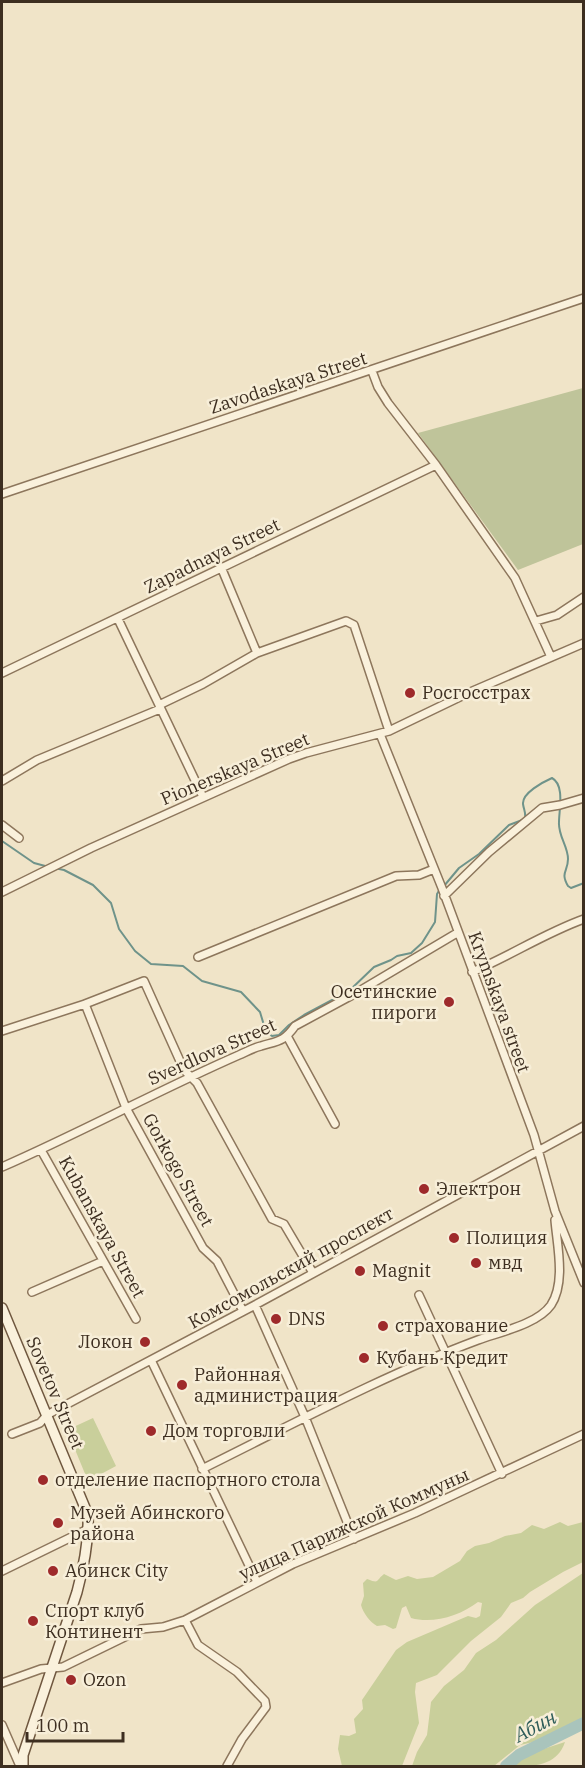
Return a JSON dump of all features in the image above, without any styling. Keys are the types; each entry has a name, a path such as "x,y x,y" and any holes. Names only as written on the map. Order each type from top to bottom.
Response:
{"main road":[{"name":"Sovetov Street","path":"2,1308 87,1515 88,1529 84,1565 77,1592 21,1767"}],"street":[{"name":"Zavodaskaya Street","path":"2,494 584,298"},
{"path":"372,371 388,403 436,465 515,578 551,657"},
{"name":"Zapadnaya Street","path":"2,673 436,465"},
{"path":"221,567 257,653"},
{"path":"536,621 557,615 584,597"},
{"path":"118,619 203,796"},
{"path":"2,781 37,760 160,707 257,653 346,621 351,622 356,630 389,731"},
{"name":"Pionerskaya Street","path":"2,892 203,796 306,753 389,731 468,693 584,643"},
{"name":"Krymskaya street","path":"380,734 434,869 539,1151 555,1211 584,1282"},
{"path":"444,896 489,852 542,808 584,798"},
{"path":"2,825 19,838"},
{"path":"198,957 396,876 419,874 434,869"},
{"path":"472,972 504,959 556,930 584,919"},
{"name":"Sverdlova Street","path":"2,1167 190,1077 259,1046 278,1042 295,1026 457,933"},
{"path":"2,1031 85,1004 144,981 184,1070 197,1083 272,1219 284,1224 313,1273"},
{"name":"Gorkogo Street","path":"85,1004 126,1108 203,1248 217,1261 243,1311"},
{"path":"287,1036 335,1124"},
{"name":"Комсомольский проспект","path":"12,1434 40,1423 47,1415 584,1126"},
{"name":"Kubanskaya Street","path":"41,1150 136,1319"},
{"path":"202,1469 305,1417 444,1353 543,1314 555,1297 559,1279 555,1211"},
{"path":"32,1292 103,1262"},
{"path":"419,1295 502,1474"},
{"path":"255,1305 305,1417 354,1539"},
{"path":"151,1360 257,1582"},
{"name":"улица Парижской Коммуны","path":"2,1683 41,1669 51,1670 63,1667 141,1629 163,1627 185,1620 293,1564 502,1474 584,1434"},
{"path":"2,1572 88,1529"},
{"path":"185,1620 198,1645 237,1672 265,1701 266,1707 242,1739 227,1767"},
{"path":"2,1725 21,1767"}],"green space":[{"path":"583,388 583,544 518,570 418,433"},
{"path":"93,1418 116,1466 88,1481 67,1430"},
{"path":"560,1522 568,1526 583,1522 583,1562 511,1603 501,1617 471,1641 437,1675 416,1683 419,1723 402,1766 342,1766 338,1749 340,1735 349,1736 356,1733 354,1719 363,1709 362,1700 396,1650 407,1642 468,1616 476,1618 480,1616 482,1603 478,1602 446,1618 428,1620 411,1618 406,1606 402,1608 396,1628 393,1629 385,1625 377,1626 365,1614 361,1605 364,1596 363,1583 367,1579 377,1581 384,1574 396,1580 408,1576 417,1579 433,1577 460,1561 467,1551 475,1546 521,1533 532,1525 544,1529"},
{"path":"583,1573 583,1719 552,1738 520,1745 494,1766 412,1766 427,1735 431,1702 444,1686 464,1670 476,1653 496,1640 535,1605"},
{"path":"565,1742 556,1756 550,1760 536,1765 512,1766 534,1752"}],"waterway":[{"path":"444,886 459,868 479,854 509,825 525,819 523,804 526,796 534,788 552,778 559,786 560,792 559,827 568,859 564,875 571,888 584,883"},
{"path":"2,841 34,863 49,867"},
{"path":"54,868 64,870 93,885 111,903 119,929 135,951 151,964 183,966 202,981 241,992 260,1012 266,1032 272,1036 279,1035 304,1015 349,991 374,967 397,956 411,953 422,943 435,922 437,894 440,889"},
{"name":"Абин","path":"506,1766 519,1755 584,1723"}],"place":[{"name":"Росгосстрах","path":"410,693"},
{"name":"Осетинские пироги","path":"449,1002"},
{"name":"Электрон","path":"424,1189"},
{"name":"Полиция","path":"454,1238"},
{"name":"мвд","path":"476,1263"},
{"name":"Magnit","path":"360,1271"},
{"name":"DNS","path":"276,1319"},
{"name":"страхование","path":"383,1326"},
{"name":"Локон","path":"145,1342"},
{"name":"Кубань Кредит","path":"364,1358"},
{"name":"Районная администрация","path":"182,1385"},
{"name":"Дом торговли","path":"151,1431"},
{"name":"отделение паспортного стола","path":"43,1480"},
{"name":"Музей Абинского района","path":"58,1523"},
{"name":"Абинск City","path":"53,1571"},
{"name":"Спорт клуб Континент","path":"33,1621"},
{"name":"Ozon","path":"71,1680"}]}
